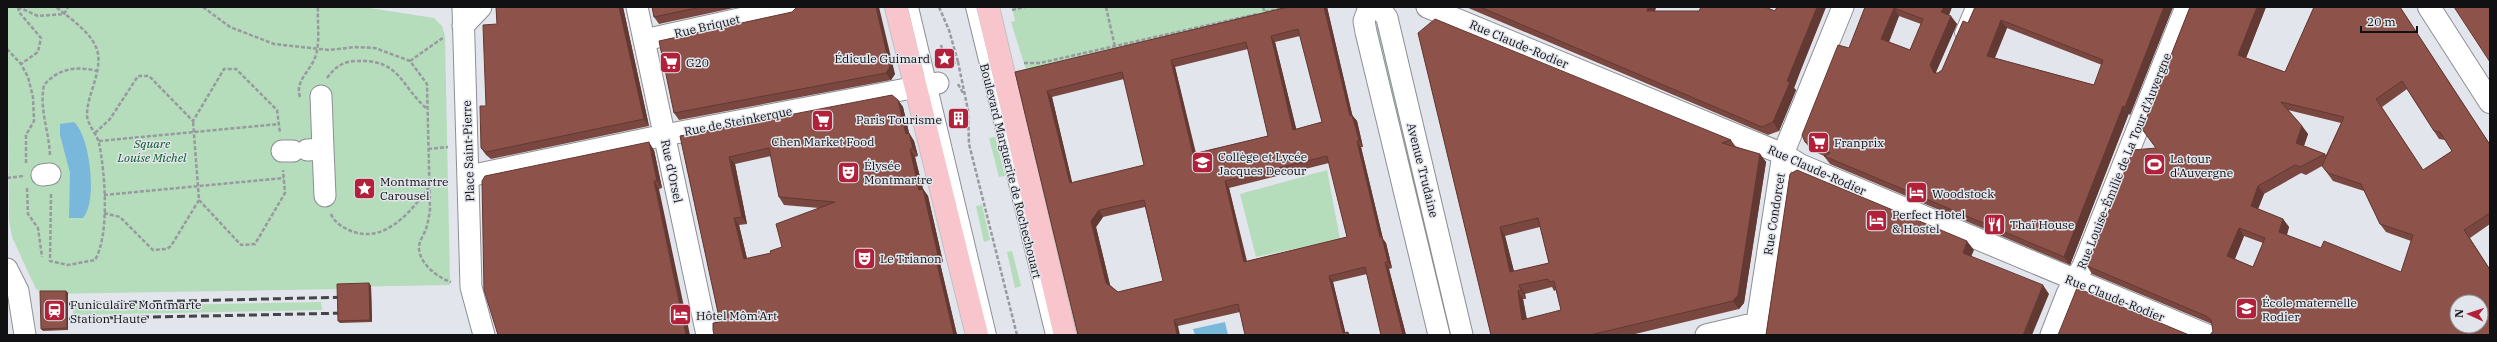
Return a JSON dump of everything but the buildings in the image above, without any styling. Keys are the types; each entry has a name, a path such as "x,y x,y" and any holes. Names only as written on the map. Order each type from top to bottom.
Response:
{"main road":[{"path":"896,7 928,84 978,335"},
{"name":"Boulevard Marguerite de Rochechouart","path":"988,7 1065,335"},
{"path":"2429,7 2490,102"}],"street":[{"path":"463,16 481,7"},
{"name":"Rue d'Orsel","path":"637,7 707,335"},
{"name":"Rue Briquet","path":"644,40 792,7"},
{"name":"Avenue Trudaine","path":"1369,7 1364,21 1366,32 1439,335"},
{"name":"Avenue Trudaine","path":"1379,7 1387,18 1462,335"},
{"name":"Rue Claude-Rodier","path":"1427,7 1783,154 1801,166 2207,335"},
{"name":"Rue Condorcet","path":"1756,329 1783,154 1843,7"},
{"name":"Rue Louise-Émilie de La Tour d'Auvergne","path":"2051,335 2083,266 2186,7"},
{"name":"Place Saint-Pierre","path":"463,16 472,291 484,335"},
{"name":"Rue de Steinkerque","path":"469,176 665,135 928,84"},
{"path":"311,98 301,150 325,196"},
{"path":"7,269 18,291 25,335"},
{"path":"1706,335 1756,329"}],"lane":[{"path":"913,7 928,84 991,335"},
{"name":"Boulevard Marguerite de Rochechouart","path":"971,7 1051,335"},
{"path":"1956,41 1971,7"}],"path":[{"path":"18,7 38,16 64,14"},
{"path":"18,7 19,12 41,38 38,52 21,64"},
{"path":"51,255 50,261 68,265 95,260 103,240 104,214 104,195 99,142 87,115 97,71 98,54 91,39 56,7"},
{"path":"64,14 68,7"},
{"path":"203,7 230,27 252,37 274,44 316,49 375,48 410,61 427,84 429,198 427,227 419,245 420,252 428,267 440,278 472,291"},
{"path":"318,7 314,60 299,84 298,92 311,98 335,67 351,61 376,60 388,66 397,73 410,93 427,109"},
{"path":"939,7 949,30 958,62 968,110 969,144 1017,335"},
{"path":"1012,10 1025,7"},
{"path":"1106,7 1115,47"},
{"path":"1263,7 1265,13"},
{"path":"1024,63 1040,63 1115,47 1286,7"},
{"path":"410,61 445,36"},
{"path":"941,45 946,65 958,62"},
{"path":"7,48 21,64 30,84 34,121 26,135 28,214 38,228 42,257"},
{"path":"42,92 44,85 56,74 80,67 97,71"},
{"path":"104,214 120,217 148,248 153,250 167,249 199,200 193,121 224,69 236,69 277,110"},
{"path":"95,133 110,119 138,76 149,76 193,121"},
{"path":"99,142 279,124"},
{"path":"428,149 447,148"},
{"path":"104,195 284,178"},
{"path":"325,196 333,218 343,227 355,233 381,233 392,227 421,198 429,186"},
{"path":"199,200 241,244 255,244 285,193"}],"green space":[{"name":"Square Louise Michel","path":"7,7 363,7 434,18 442,26 445,36 450,285 339,287 339,289 42,294 36,289 12,237 9,219"},
{"path":"1012,7 1320,7 1028,76 1011,22 1015,21"},
{"path":"1382,27 1421,188 1413,190 1374,29"},
{"path":"995,137 1005,176 999,177 989,138"},
{"path":"1327,170 1340,239 1256,257 1240,194"},
{"path":"982,205 990,240 984,242 976,206"},
{"path":"1426,212 1456,335 1447,335 1418,214"},
{"path":"1012,251 1021,286 1015,288 1007,252"},
{"path":"321,302 322,310 73,315 73,307"}],"water":[{"path":"74,122 80,129 88,154 90,169 90,198 88,210 83,218 69,218 70,173 60,135 60,124"},
{"path":"1225,322 1228,335 1195,335 1193,329"}],"railway":[{"path":"57,304 349,297"},
{"path":"57,319 349,313"}],"place":[{"name":"Édicule Guimard","path":"945,58"},
{"name":"G20","path":"671,62"},
{"name":"Paris Tourisme","path":"958,119"},
{"name":"Chen Market Food","path":"823,120"},
{"name":"Franprix","path":"1818,142"},
{"name":"Collège et Lycée Jacques Decour","path":"1203,163"},
{"name":"La tour d'Auvergne","path":"2155,165"},
{"name":"Élysée Montmartre","path":"848,172"},
{"name":"Montmartre Carousel","path":"365,188"},
{"name":"Woodstock","path":"1916,193"},
{"name":"Perfect Hotel & Hostel","path":"1876,221"},
{"name":"Thaï House","path":"1994,224"},
{"name":"Le Trianon","path":"864,258"},
{"name":"École maternelle Rodier","path":"2247,309"},
{"name":"Funiculaire Montmarte Station Haute","path":"55,311"},
{"name":"Hôtel Môm'Art","path":"680,315"}]}
